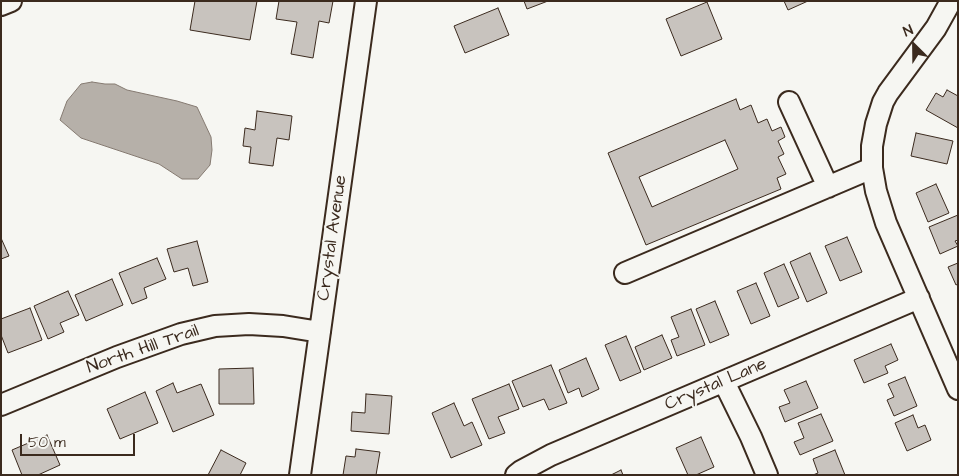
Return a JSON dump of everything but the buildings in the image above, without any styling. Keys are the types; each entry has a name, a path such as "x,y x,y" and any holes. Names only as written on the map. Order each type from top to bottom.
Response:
{"street":[{"path":"1,4 10,1"},
{"name":"Crystal Avenue","path":"300,475 366,1"},
{"path":"951,1 936,28 883,102 872,146 872,168 876,191 886,223 958,389"},
{"path":"789,102 828,187"},
{"path":"625,273 872,168"},
{"name":"Crystal Lane","path":"516,475 551,455 918,298"},
{"name":"North Hill Trail","path":"1,405 117,357 181,334 215,326 249,324 284,326 320,332"},
{"path":"724,382 767,475"}],"shaded area":[{"path":"92,82 115,84 127,90 197,107 211,137 210,165 198,179 182,179 159,164 81,138 60,120 67,101 81,84"}]}
